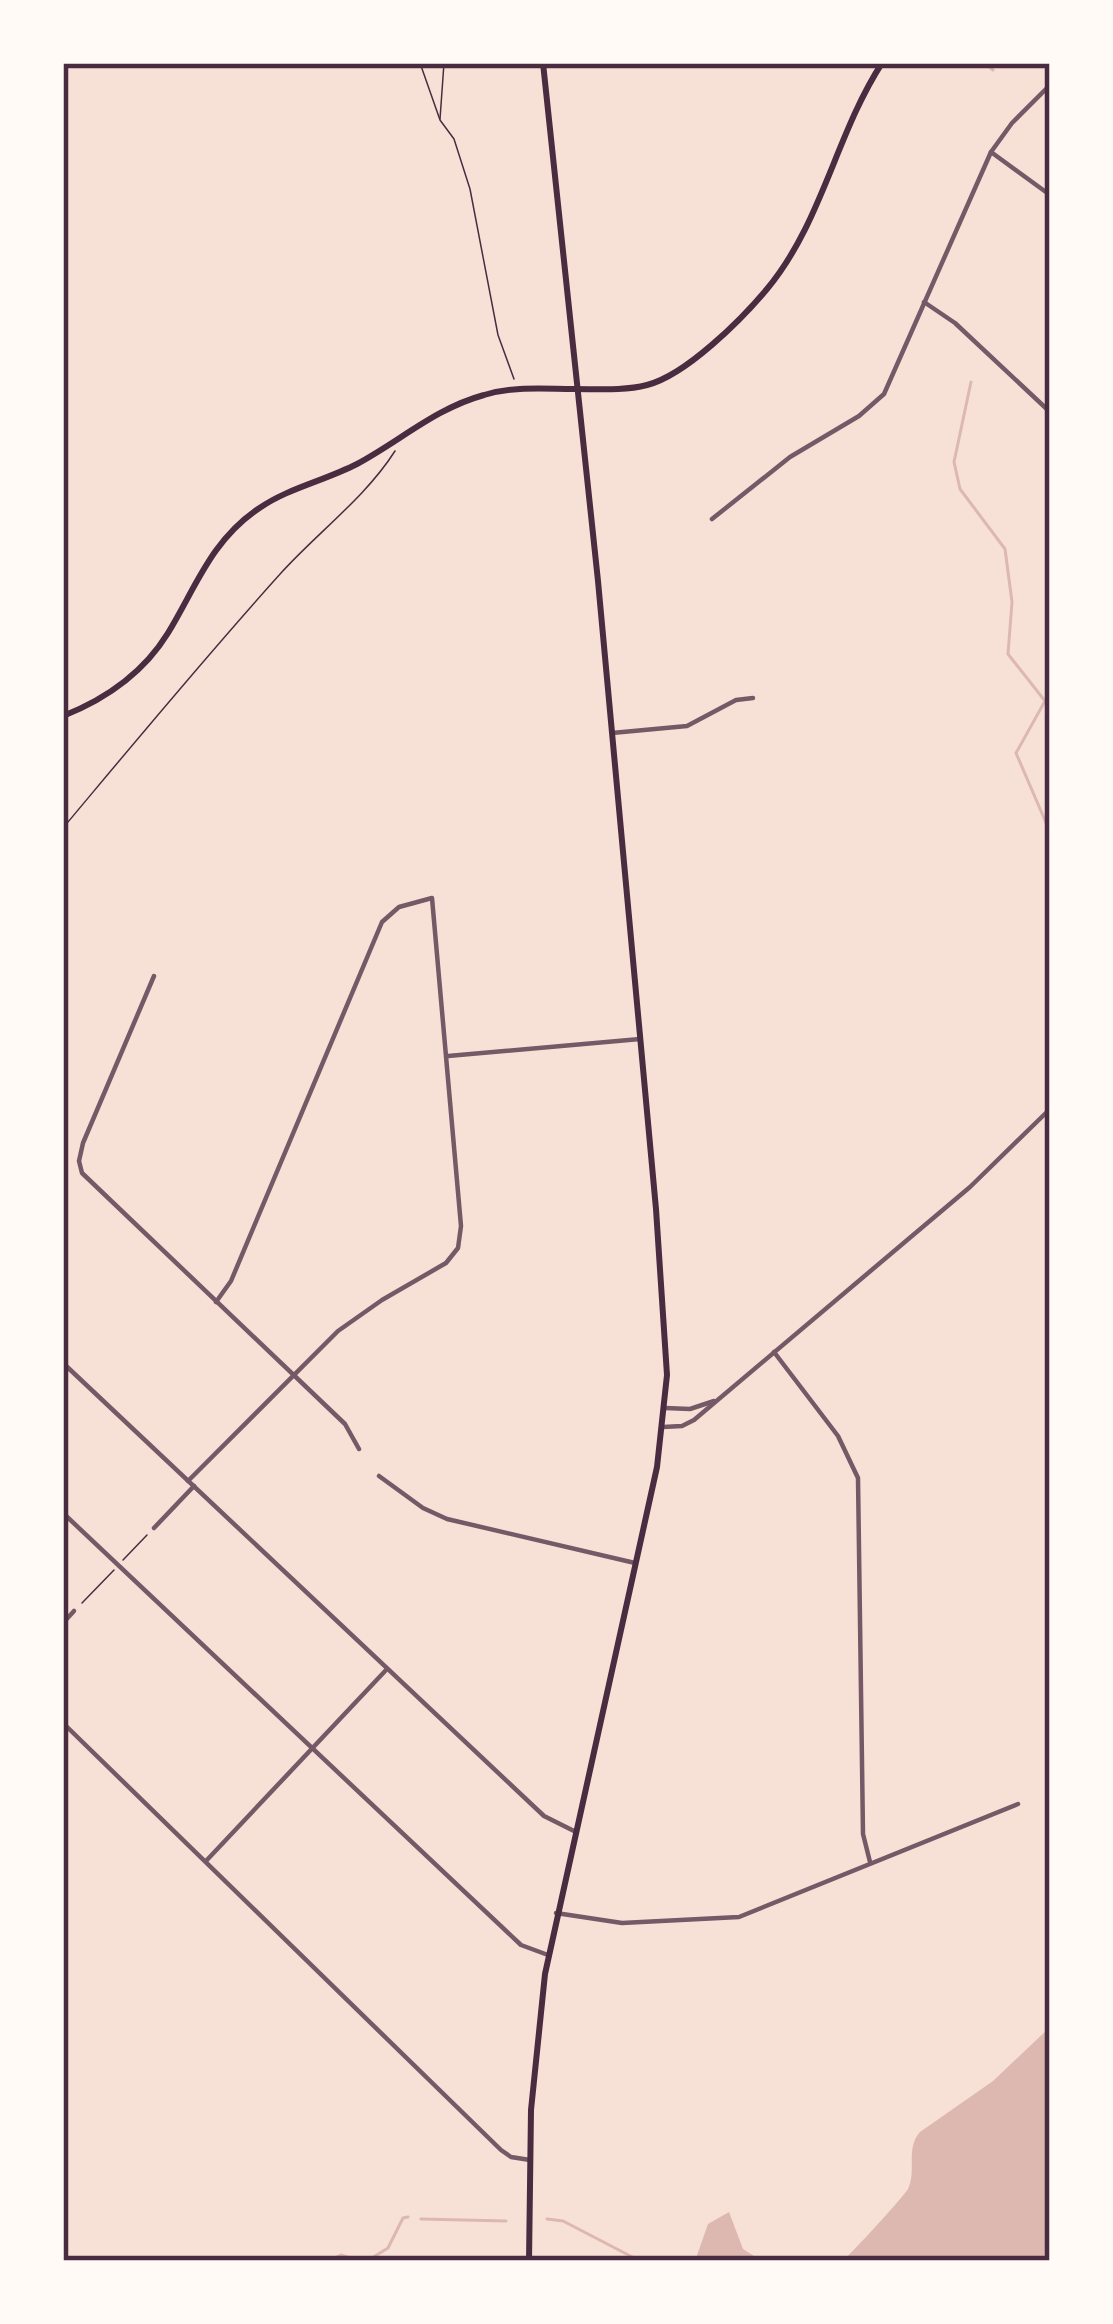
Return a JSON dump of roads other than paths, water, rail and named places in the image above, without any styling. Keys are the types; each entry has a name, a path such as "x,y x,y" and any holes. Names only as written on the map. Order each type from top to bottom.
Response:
{"main road":[{"path":"529,2261 535,2060 548,1955 665,1408 665,1323 640,1039 543,63"},
{"path":"63,716 115,689 145,663 171,628 210,556 241,522 277,498 350,467 460,402 516,389 637,387 660,380 686,363 754,303 799,241 846,129 882,63"}],"street":[{"path":"712,519 790,458 880,399 992,152 1006,130 1050,86"},
{"path":"992,152 1050,195"},
{"path":"925,302 955,322 1050,412"},
{"path":"612,733 687,726 736,700 753,698"},
{"path":"154,1528 346,1325 442,1266 458,1248 461,1226 432,898 398,907 382,922 231,1281 216,1302"},
{"path":"154,976 83,1144 80,1167 95,1188 349,1428 359,1449"},
{"path":"447,1057 640,1039"},
{"path":"663,1427 688,1424 720,1398 970,1186 1050,1109"},
{"path":"775,1352 847,1449 859,1486 863,1834 870,1862"},
{"path":"63,1363 549,1821 574,1831"},
{"path":"665,1408 695,1408 720,1398"},
{"path":"379,1476 447,1520 635,1563"},
{"path":"63,1513 521,1945 548,1955"},
{"path":"63,1623 74,1611"},
{"path":"206,1862 387,1668"},
{"path":"63,1723 501,2150 530,2160"},
{"path":"556,1913 622,1923 740,1917 1018,1804"}],"waterway":[{"path":"985,63 993,70"},
{"path":"971,382 954,462 960,489 1005,549 1012,602 1008,654 1045,701 1016,753 1050,832"},
{"path":"367,2261 388,2248 403,2218 408,2217"},
{"path":"421,2219 506,2221"},
{"path":"547,2219 563,2221 640,2261"},
{"path":"328,2261 341,2255 359,2261"}]}
